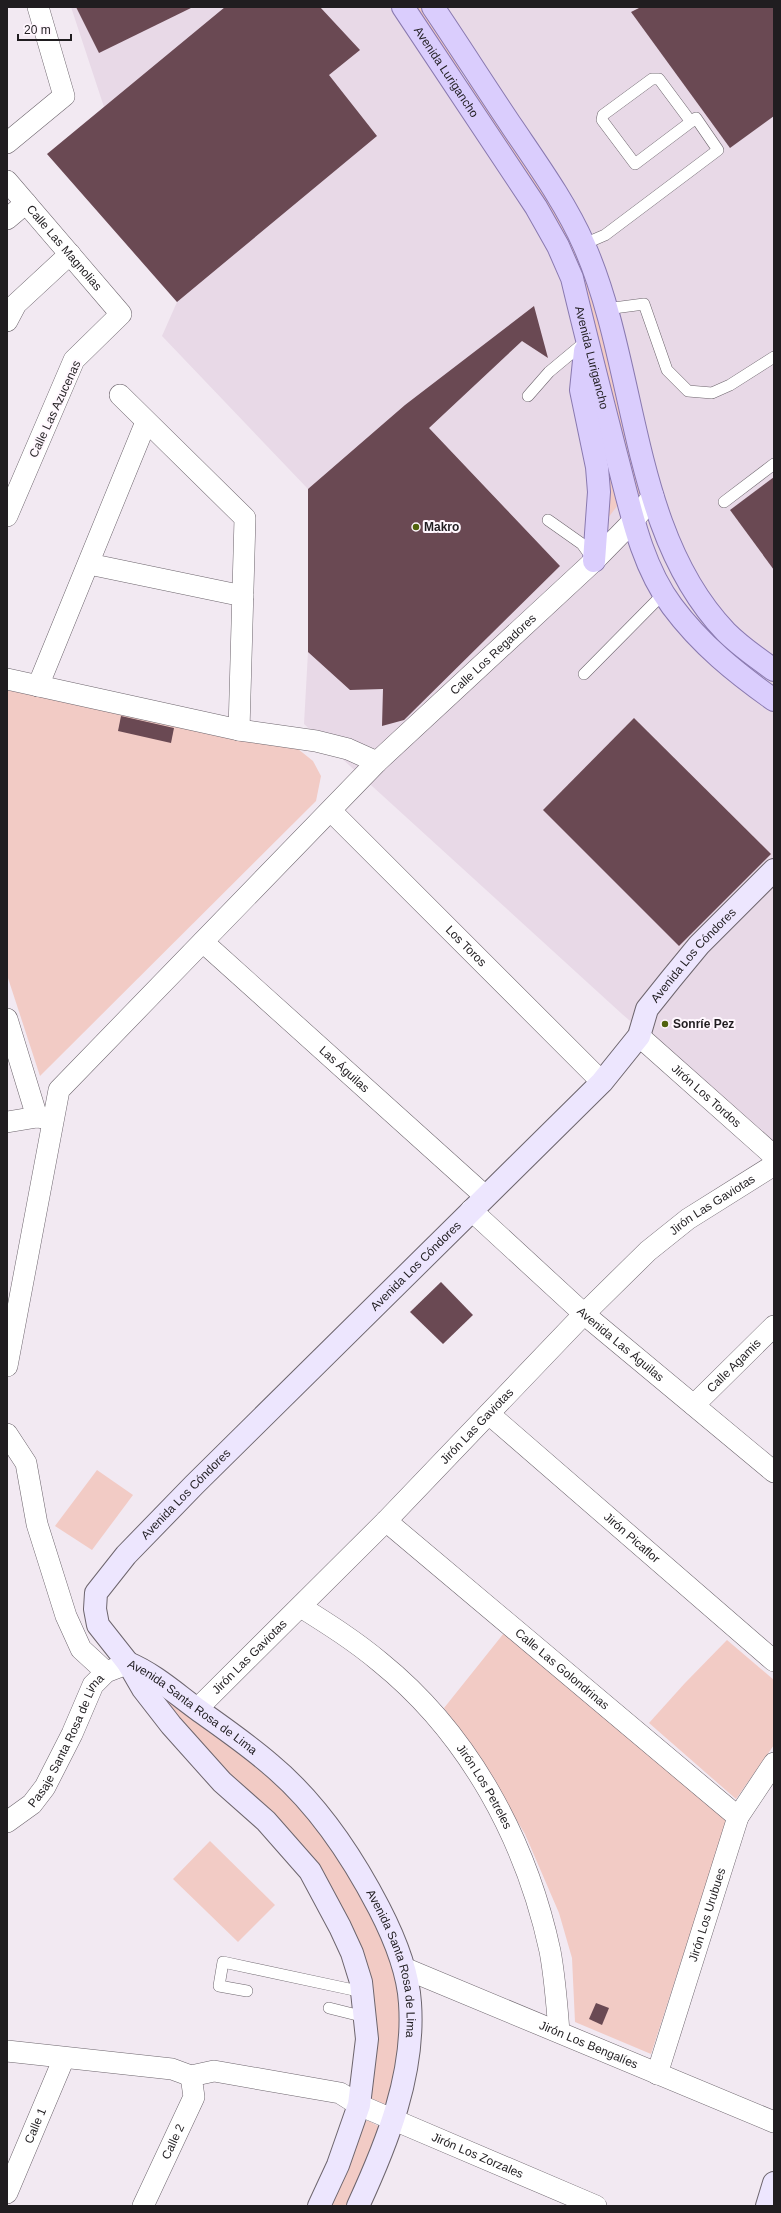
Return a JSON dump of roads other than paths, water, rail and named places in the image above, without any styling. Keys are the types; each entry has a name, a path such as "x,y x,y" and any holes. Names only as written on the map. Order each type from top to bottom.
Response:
{"main road":[{"name":"Avenida Lurigancho","path":"403,7 536,208 558,246 572,278 634,520 653,573 672,606 710,650 736,673 774,700"},
{"name":"Avenida Lurigancho","path":"433,7 537,163 584,244 606,309 653,496 678,561 706,608 743,647 774,670"},
{"path":"455,84 476,72"},
{"path":"587,340 582,371 581,390 598,485 598,520 594,561"},
{"name":"Avenida Los Cóndores","path":"128,1663 98,1625 95,1609 96,1593 108,1576 126,1555 199,1479 602,1082 639,1036 647,1009 671,979 699,945 774,870"},
{"name":"Avenida Santa Rosa de Lima","path":"128,1663 160,1680 197,1709 241,1740 272,1765 295,1788 336,1836 355,1863 392,1934 404,1968 410,2002 411,2032 402,2089 393,2119 379,2160 358,2206"},
{"name":"Avenida Santa Rosa de Lima","path":"128,1663 143,1689 171,1725 222,1782 266,1821 310,1871 333,1926 352,1953 363,1992 367,2038 359,2105 338,2165 319,2206"},
{"path":"766,2206 774,2183"}],"street":[{"path":"7,143 64,96 38,7"},
{"name":"Calle Las Magnolias","path":"7,181 121,314"},
{"path":"7,219 26,203"},
{"path":"7,321 16,304 70,254"},
{"name":"Calle Las Azucenas","path":"7,516 74,360 121,314"},
{"path":"120,396 245,518 239,730"},
{"path":"38,686 146,422"},
{"name":"Calle Los Regadores","path":"7,1366 45,1118 60,1090 377,762 594,561 634,520 653,496"},
{"path":"89,564 242,596"},
{"path":"7,679 239,730 316,741 348,750 377,762"},
{"name":"Los Toros","path":"331,811 602,1082"},
{"name":"Las Águilas","path":"203,942 478,1203"},
{"path":"7,1019 45,1118 7,1122"},
{"name":"Jirón Los Tordos","path":"639,1036 774,1156"},
{"name":"Jirón Las Gaviotas","path":"197,1709 386,1521 584,1314 648,1251 688,1219 774,1165"},
{"name":"Avenida Las Águilas","path":"478,1203 584,1314 774,1472"},
{"name":"Calle Agamis","path":"694,1405 774,1326"},
{"name":"Jirón Picaflor","path":"489,1414 774,1661"},
{"path":"8,1437 26,1463 37,1524 66,1616 81,1649 106,1672"},
{"name":"Calle Las Golondrinas","path":"386,1521 738,1817"},
{"name":"Jirón Los Petreles","path":"301,1607 342,1632 381,1662 416,1696 452,1736 482,1780 508,1827 529,1876 541,1914 556,1992 559,2032"},
{"name":"Pasaje Santa Rosa de Lima","path":"7,1822 32,1804 45,1787 72,1734 93,1685 106,1672 128,1663"},
{"name":"Jirón Los Urubues","path":"657,2074 738,1817 774,1763"},
{"name":"Jirón Los Bengalíes","path":"404,1968 774,2122"},
{"path":"7,2051 172,2069 191,2076"},
{"name":"Calle 1","path":"7,2193 64,2058"},
{"name":"Jirón Los Zorzales","path":"191,2076 214,2071 340,2093 359,2105 596,2206"},
{"name":"Calle 2","path":"143,2206 194,2097 191,2076"}],"lane":[{"path":"584,244 605,235 718,150 696,118 691,122 635,164 602,120 603,115 652,79 659,79 691,122"},
{"path":"606,309 644,304 667,370 688,391 712,393 730,385 774,357"},
{"path":"528,396 549,372 587,340"},
{"path":"724,502 774,464"},
{"path":"548,520 582,544 594,561"},
{"path":"584,674 664,593"},
{"path":"247,1991 219,1986 223,1962 363,1992"},
{"path":"329,2008 365,2017"}],"place":[{"name":"Makro","path":"416,527"},
{"name":"Sonríe Pez","path":"665,1024"}]}
